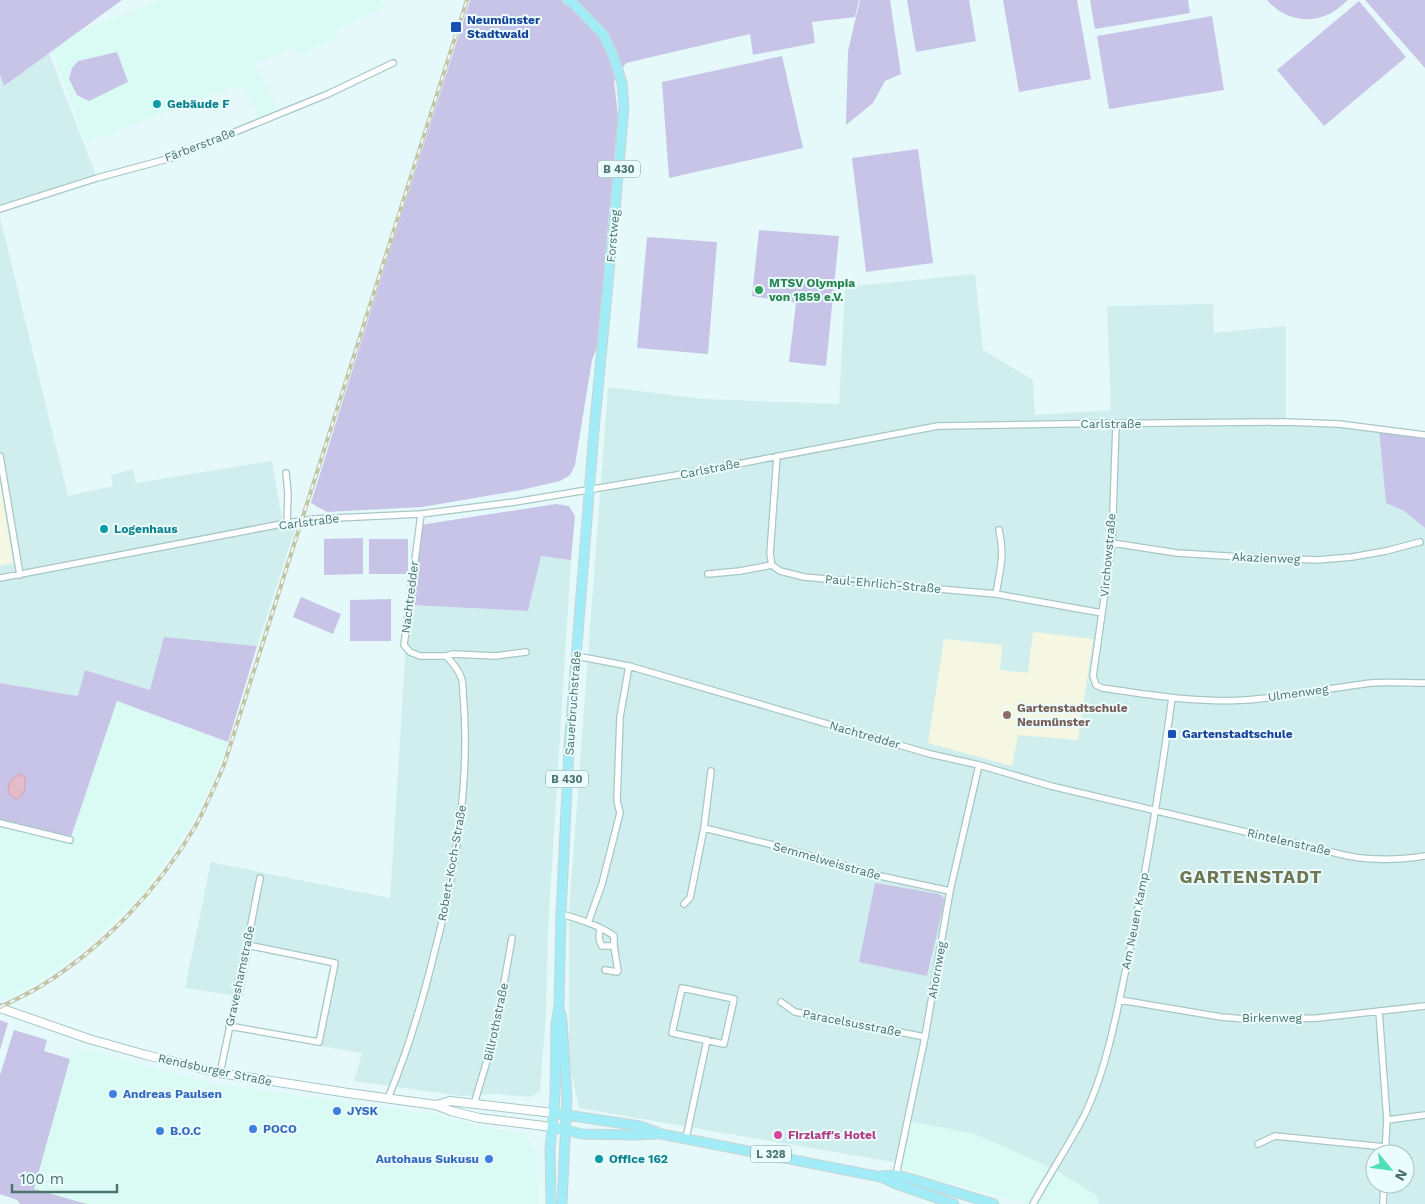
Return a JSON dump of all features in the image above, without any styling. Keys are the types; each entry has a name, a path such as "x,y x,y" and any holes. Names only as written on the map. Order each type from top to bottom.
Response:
{"main road":[{"name":"Forstweg","path":"571,1 603,34 613,55 622,83 624,107 590,490"},
{"name":"Sauerbruchstraße","path":"553,1113 569,747 590,490"},
{"name":"Sauerbruchstraße","path":"559,1006 567,1079 567,1115"},
{"name":"Rendsburger Straße","path":"553,1113 640,1126 661,1134"},
{"name":"B 430","path":"551,1204 550,1149 553,1113"},
{"name":"B 430","path":"562,1204 567,1115"},
{"name":"Rendsburger Straße","path":"552,1127 582,1134 661,1134 686,1138 881,1176 896,1175 994,1204"},
{"name":"Rendsburger Straße","path":"881,1176 896,1184 954,1204"}],"street":[{"name":"Färberstraße","path":"0,209 171,158 328,94 393,63"},
{"name":"Carlstraße","path":"0,578 287,523 314,519 422,514 515,502 697,472 938,426 1250,422 1339,424 1425,435"},
{"name":"Virchowstraße","path":"1116,424 1112,543 1093,676 1096,685 1102,688 1172,698"},
{"path":"0,456 20,574"},
{"path":"708,574 772,565 770,554 777,456"},
{"path":"286,473 288,493 287,523"},
{"name":"Nachtredder","path":"422,514 404,645 410,652 420,656 446,656 453,654 495,656 526,652"},
{"path":"996,594 1002,555 999,530"},
{"name":"Akazienweg","path":"1112,543 1177,552 1317,560 1386,552 1420,542"},
{"name":"Paul-Ehrlich-Straße","path":"772,565 780,571 804,577 996,594 1102,613"},
{"name":"Robert-Koch-Straße","path":"388,1098 406,1053 426,989 452,876 462,806 465,716 462,678 456,666 446,656"},
{"name":"Nachtredder","path":"576,656 629,666 930,754 979,765 1051,786 1155,810"},
{"path":"588,924 602,884 620,813 617,800 620,718 629,666"},
{"name":"Ulmenweg","path":"1172,698 1214,701 1246,700 1374,683 1425,684"},
{"name":"Am Neuen Kamp","path":"1033,1204 1086,1112 1112,1038 1139,905 1172,698"},
{"name":"Ahornweg","path":"896,1175 925,1037 950,891 979,765"},
{"path":"684,904 690,898 704,828 711,771"},
{"name":"Rintelenstraße","path":"1155,810 1367,860 1403,860 1425,856"},
{"path":"0,824 70,840"},
{"name":"Semmelweisstraße","path":"704,828 773,845 880,876 950,891"},
{"name":"Graveshamstraße","path":"220,1073 260,878"},
{"path":"561,914 614,936 618,971 605,970"},
{"path":"600,929 599,942 602,946 614,946"},
{"name":"Billrothstraße","path":"474,1104 495,1034 512,938"},
{"path":"229,1026 319,1042 335,963 247,945"},
{"path":"682,988 734,999 724,1044 707,1040 672,1033 682,988"},
{"name":"Birkenweg","path":"1120,1000 1186,1012 1256,1020 1318,1018 1425,1006"},
{"name":"Paracelsusstraße","path":"781,1002 795,1012 925,1037"},
{"name":"Rendsburger Straße","path":"0,1008 98,1041 220,1073 436,1105 479,1118 552,1127"},
{"path":"1379,1011 1386,1120 1385,1144"},
{"path":"686,1138 707,1040"},
{"name":"Rendsburger Straße","path":"436,1105 450,1102 553,1113"},
{"path":"1386,1120 1425,1115"},
{"path":"1258,1144 1275,1136 1365,1145"},
{"path":"920,1181 929,1195"},
{"path":"926,1204 929,1195 933,1192 948,1190"}],"shaded area":[{"path":"0,0 122,0 4,86 0,75"},
{"path":"158,0 381,0 384,8 337,29 340,37 297,55 294,48 256,63 277,110 258,117 244,84 86,142 49,44"},
{"path":"470,0 859,0 855,17 812,22 815,43 753,55 750,34 626,63 614,81 618,115 597,347 592,360 575,465 570,475 560,481 521,490 422,507 327,512 311,503"},
{"path":"860,0 890,0 901,74 885,81 873,103 846,125 848,51"},
{"path":"907,0 969,0 976,41 916,52"},
{"path":"1003,0 1077,0 1091,79 1019,92"},
{"path":"1090,0 1188,0 1190,13 1095,29"},
{"path":"1267,0 1348,0 1337,10 1329,14 1312,19 1304,19 1287,15"},
{"path":"1365,0 1425,0 1425,68"},
{"path":"1359,1 1406,57 1324,126 1277,70"},
{"path":"1212,16 1224,90 1109,109 1097,36"},
{"path":"117,52 128,82 89,101 77,95 69,79 72,68 78,61"},
{"path":"49,53 97,178 0,209 0,75 4,86"},
{"path":"782,56 803,148 669,178 662,82"},
{"path":"918,149 933,263 866,272 852,158"},
{"path":"0,217 68,496 113,486 111,475 133,469 136,483 272,461 283,525 296,527 257,646 251,646 150,690 86,670 79,696 0,683"},
{"path":"759,230 839,236 826,366 789,362 796,303 752,296"},
{"path":"647,237 717,242 708,354 637,348"},
{"path":"975,274 983,350 1033,380 1035,415 1111,410 1107,306 1213,304 1214,333 1286,326 1286,422 1379,430 1386,503 1404,511 1425,528 1425,1204 1099,1204 1095,1195 975,1134 907,1121 898,1163 579,1108 569,1062 569,911 608,387 704,399 839,404 845,287"},
{"path":"1379,430 1425,436 1425,528 1404,511 1386,503"},
{"path":"0,481 13,563 0,566"},
{"path":"556,504 569,506 575,516 571,560 541,556 528,611 409,605 420,525"},
{"path":"363,538 363,574 324,575 324,539"},
{"path":"369,539 408,539 408,574 369,574"},
{"path":"541,555 571,560 548,929 546,1015 540,1091 531,1097 494,1094 461,1096 354,1081 362,1053 314,1045 330,966 252,950 243,997 185,988 211,862 390,898 405,658 404,645 409,605 528,611"},
{"path":"301,597 341,614 333,634 293,617"},
{"path":"391,599 391,641 350,641 350,600"},
{"name":"Gartenstadtschule Neumünster","path":"1033,632 1093,639 1078,740 1018,735 1012,766 928,743 944,639 1002,645 1000,670 1028,673"},
{"path":"164,637 257,646 228,742 117,701 70,840 0,823 0,683 78,696 85,670 150,690"},
{"path":"117,701 228,742 214,778 188,830 145,890 115,922 46,977 7,999 0,997 0,824 70,840"},
{"path":"20,774 25,777 25,787 22,796 16,799 8,793 8,789 12,779"},
{"path":"875,883 939,894 945,899 927,976 859,962"},
{"path":"0,1020 8,1023 0,1050"},
{"path":"14,1030 47,1040 44,1051 70,1059 34,1189 87,1204 20,1204 17,1200 0,1194 0,1075"},
{"path":"75,1046 209,1083 427,1113 481,1126 524,1133 536,1148 539,1204 87,1204 34,1189"},
{"path":"907,1121 975,1134 1054,1169 1096,1195 1099,1204 1027,1204 899,1169"}],"railway":[{"path":"0,1007 44,984 66,969 109,934 147,894 164,872 195,827 210,796 224,765 467,0"}],"place":[{"name":"Neumünster Stadtwald","path":"456,27"},
{"name":"Gebäude F","path":"157,104"},
{"name":"MTSV Olympia von 1859 e.V.","path":"759,290"},
{"name":"Logenhaus","path":"104,529"},
{"name":"Gartenstadtschule Neumünster","path":"1007,715"},
{"name":"Gartenstadtschule","path":"1172,734"},
{"name":"Andreas Paulsen","path":"113,1094"},
{"name":"JYSK","path":"337,1111"},
{"name":"POCO","path":"253,1129"},
{"name":"B.O.C","path":"160,1131"},
{"name":"Firzlaff's Hotel","path":"778,1135"},
{"name":"Autohaus Sukusu","path":"489,1159"},
{"name":"Office 162","path":"599,1159"}],"district":[{"name":"GARTENSTADT","path":"1251,877"}]}
